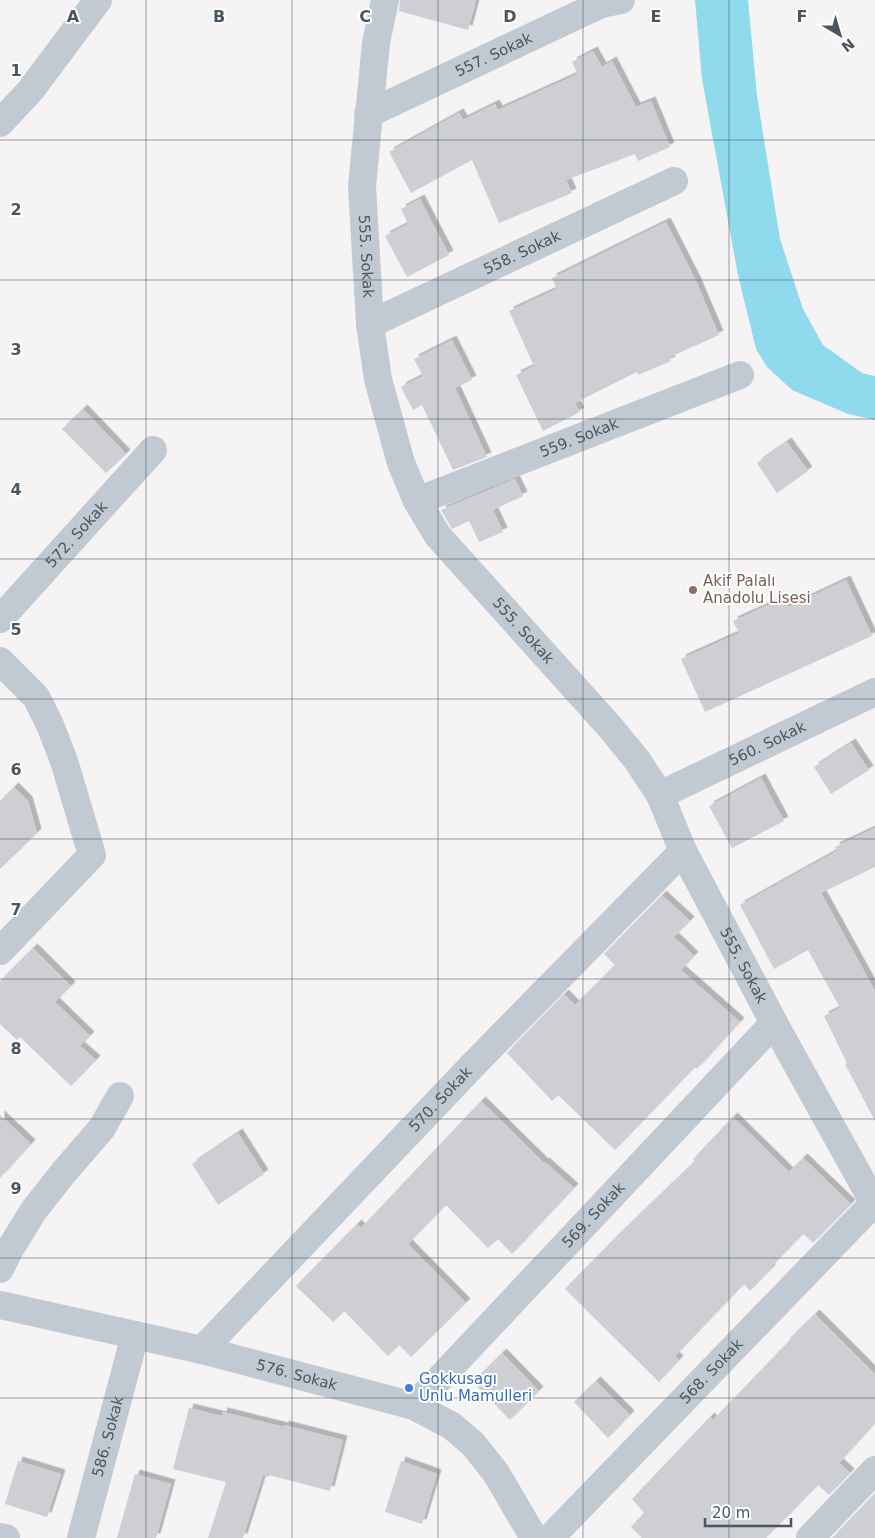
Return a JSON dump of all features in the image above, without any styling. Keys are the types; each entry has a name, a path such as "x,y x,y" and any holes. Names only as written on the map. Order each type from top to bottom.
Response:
{"street":[{"path":"0,122 30,91 98,0"},
{"name":"555. Sokak","path":"386,0 376,43 362,186 370,324 378,379 401,463 417,501 438,536 610,727 637,760 660,795 684,851 774,1023 874,1204"},
{"name":"557. Sokak","path":"368,114 608,1"},
{"name":"558. Sokak","path":"370,324 674,181"},
{"name":"559. Sokak","path":"417,501 740,375"},
{"name":"572. Sokak","path":"0,619 153,450"},
{"path":"0,661 36,697 50,725 64,761 92,854 0,951"},
{"name":"560. Sokak","path":"660,795 875,692"},
{"name":"570. Sokak","path":"202,1350 473,1065 684,851"},
{"name":"569. Sokak","path":"414,1406 774,1023"},
{"path":"0,1269 34,1210 102,1128 120,1096"},
{"name":"568. Sokak","path":"550,1538 874,1204"},
{"name":"576. Sokak","path":"0,1305 202,1350 414,1406 452,1426 473,1444 496,1473 534,1538"},
{"name":"586. Sokak","path":"81,1538 134,1335"},
{"path":"810,1538 875,1470"},
{"path":"0,1536 6,1538"}],"water":[{"path":"695,0 748,0 757,96 780,239 803,309 823,345 862,373 875,376 875,420 848,414 792,390 767,367 756,349 738,275 702,79"}],"building":[{"path":"400,0 476,0 468,30 399,11"},
{"path":"593,51 602,67 612,61 636,107 651,101 670,147 638,161 635,154 566,180 572,193 499,223 472,160 411,193 389,152 459,113 463,120 495,104 498,110 578,74 572,62"},
{"path":"420,199 449,255 407,277 385,236 408,224 401,209"},
{"path":"666,222 696,281 719,335 670,357 671,361 638,375 637,372 575,403 580,412 543,431 516,375 534,366 509,311 557,289 552,278"},
{"path":"452,340 472,380 455,388 487,457 453,470 422,405 413,410 401,387 423,376 414,359"},
{"path":"83,409 126,454 106,473 62,429"},
{"path":"787,442 808,471 777,493 757,463"},
{"path":"515,479 523,496 493,510 503,532 479,542 469,521 452,529 441,510"},
{"path":"846,580 872,636 705,712 681,659 739,633 733,621 784,598 788,607"},
{"path":"851,743 869,770 831,794 814,767"},
{"path":"761,778 784,821 732,848 709,806"},
{"path":"14,787 28,801 37,833 0,869 0,801"},
{"path":"875,828 875,867 821,893 875,991 875,1121 845,1064 847,1063 824,1016 840,1008 808,950 774,969 740,905 837,851 835,847"},
{"path":"662,895 690,921 674,937 694,956 681,970 740,1022 697,1069 695,1067 615,1150 558,1095 552,1101 507,1053 564,994 575,1005 615,965 604,954"},
{"path":"33,948 71,986 55,1002 90,1036 80,1046 96,1060 71,1086 20,1037 17,1040 0,1024 0,981"},
{"path":"481,1101 544,1163 574,1188 512,1254 498,1239 488,1248 446,1205 408,1244 466,1303 411,1357 399,1345 388,1356 344,1311 333,1322 296,1286 357,1224 361,1228"},
{"path":"0,1115 31,1144 0,1178"},
{"path":"733,1117 789,1172 803,1158 851,1204 813,1243 803,1234 750,1291 744,1284 675,1356 679,1360 659,1382 565,1289 695,1161 693,1159"},
{"path":"238,1133 264,1174 218,1205 192,1164"},
{"path":"815,1314 875,1374 875,1423 839,1463 850,1473 829,1495 818,1485 766,1538 642,1538 631,1527 644,1513 632,1499 710,1417 713,1420"},
{"path":"502,1353 539,1391 510,1420 473,1382"},
{"path":"596,1381 630,1415 608,1438 574,1402"},
{"path":"189,1408 222,1416 223,1412 343,1440 330,1491 263,1475 243,1538 208,1538 226,1482 173,1469"},
{"path":"18,1461 61,1474 47,1517 5,1504"},
{"path":"401,1461 437,1474 422,1524 385,1512"},
{"path":"135,1474 171,1484 156,1538 117,1538"},
{"path":"875,1493 875,1538 832,1538"}],"place":[{"name":"Akif Palalı Anadolu Lisesi","path":"693,590"},
{"name":"Gokkusagı Unlu Mamulleri","path":"409,1388"}]}
